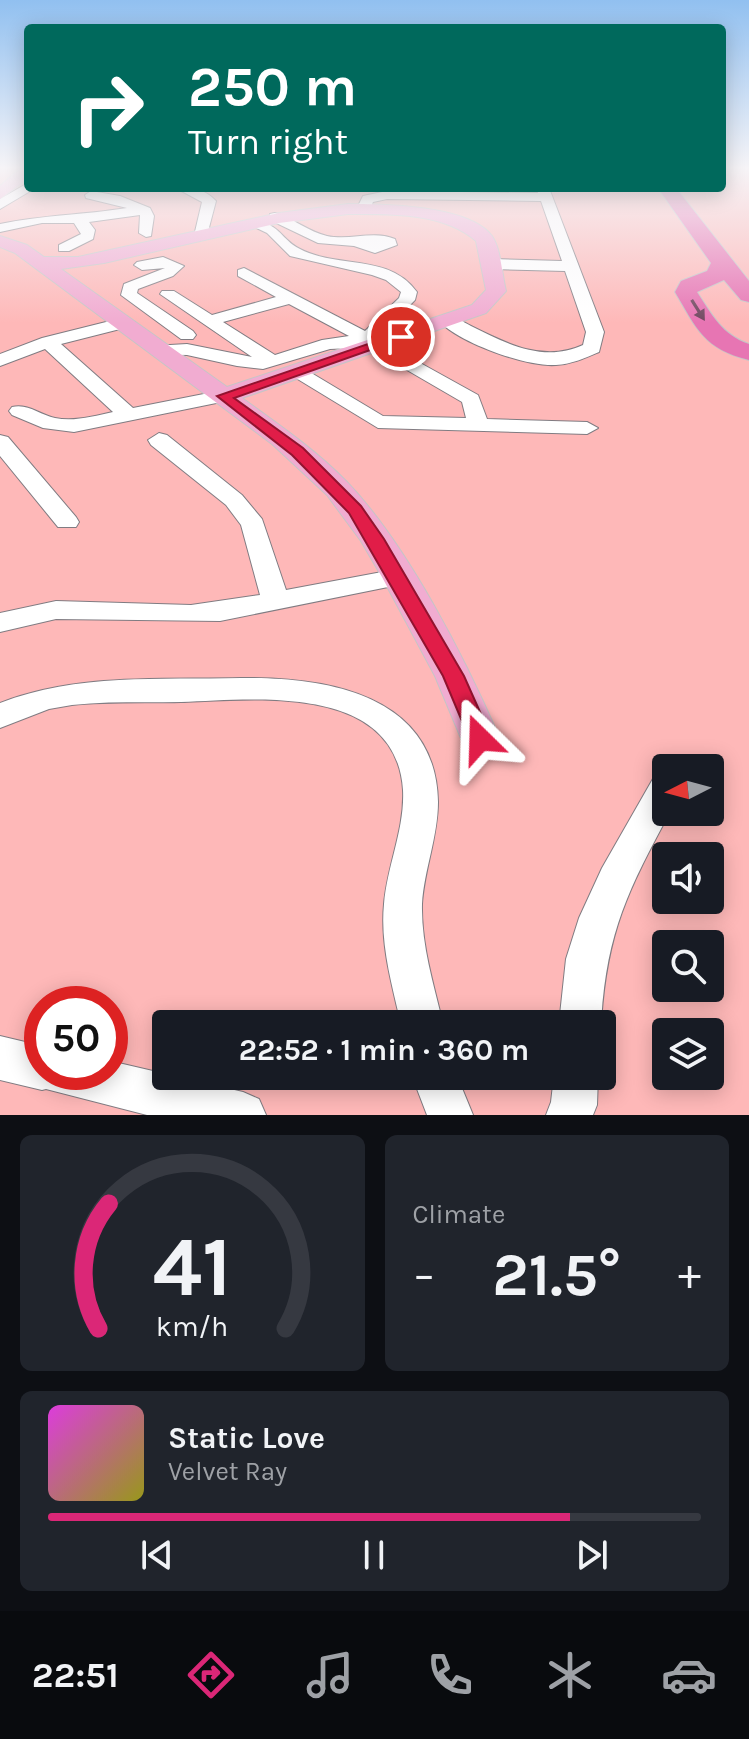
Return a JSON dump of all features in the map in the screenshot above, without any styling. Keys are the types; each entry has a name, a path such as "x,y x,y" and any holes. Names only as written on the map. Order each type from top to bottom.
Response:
{"highway":[{"path":"689,219 721,264 749,295"},
{"path":"709,219 727,253 749,277"},
{"path":"721,264 716,275 689,286 686,292 716,339 724,345 749,352"}],"main road":[{"path":"59,263 201,236 268,219"},
{"path":"224,396 479,309 495,295 492,264 485,239 458,222 443,219"},
{"path":"0,241 59,263 122,323 163,349 281,438 337,489 362,519 398,577 454,676 480,739"}],"street":[{"path":"0,228 22,219"},
{"path":"59,263 88,236 88,230 78,219"},
{"path":"146,233 147,219"},
{"path":"201,236 205,219"},
{"path":"279,219 319,238 360,242"},
{"path":"448,321 503,349 527,356 563,357 589,351 595,345 595,332 553,219"},
{"path":"253,223 274,229 292,252 380,273 406,286 409,292 407,300 378,345"},
{"path":"142,265 163,262 176,266 172,271 137,282 130,287 129,295 218,354"},
{"path":"492,264 570,266"},
{"path":"244,273 471,399 479,426"},
{"path":"168,294 272,362"},
{"path":"209,321 290,298"},
{"path":"0,360 48,342 122,323"},
{"path":"163,349 182,344 187,335"},
{"path":"48,342 130,416"},
{"path":"163,349 196,349 245,362 272,362 329,344 378,345"},
{"path":"296,372 378,422 587,428"},
{"path":"19,411 60,425 87,425 224,396"},
{"path":"159,440 221,489 248,517 261,543 275,601"},
{"path":"0,442 67,522"},
{"path":"0,623 62,607 208,614 398,577"},
{"path":"0,716 38,701 72,694 268,689 302,691 338,699 369,711 384,721 406,745 420,792 418,825 404,901 403,929 419,1010"},
{"path":"581,1010 584,972 592,937 608,897 652,814"},
{"path":"0,1058 24,1064"},
{"path":"128,1088 243,1115"},
{"path":"440,1090 450,1115"},
{"path":"569,1115 574,1105 575,1090"}],"shaded area":[{"path":"0,219 749,219 749,1115 0,1115"}],"route":[{"path":"401,337 224,396 281,438 355,509 454,676 480,739"}]}
